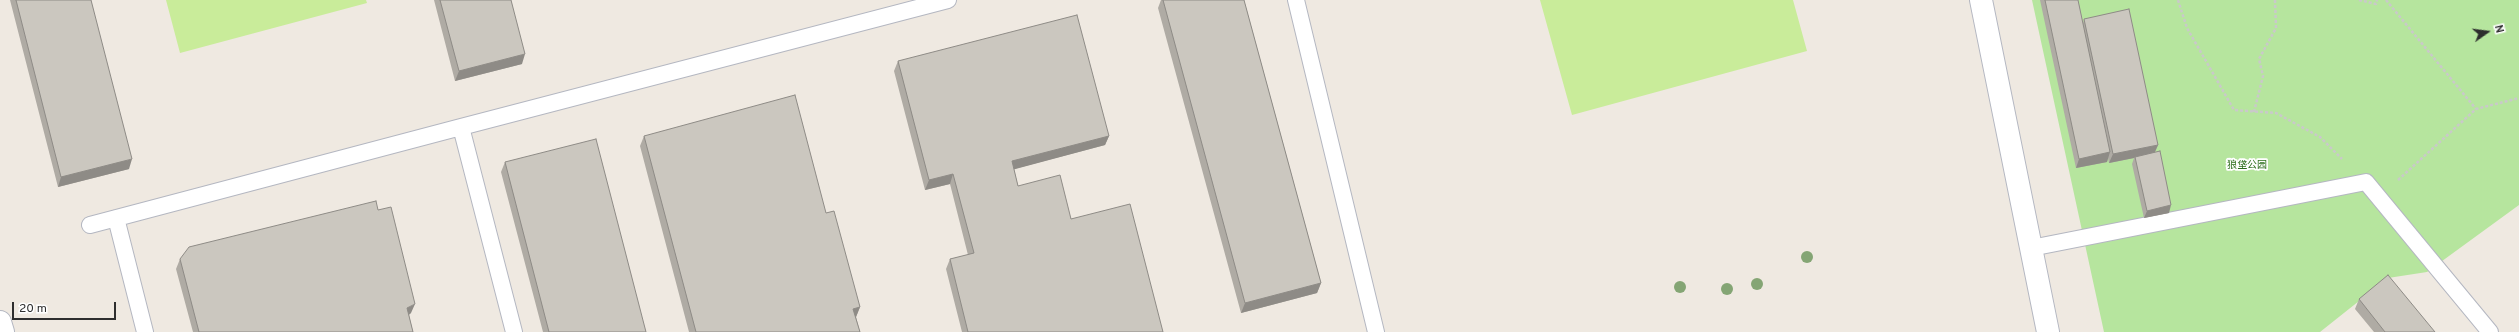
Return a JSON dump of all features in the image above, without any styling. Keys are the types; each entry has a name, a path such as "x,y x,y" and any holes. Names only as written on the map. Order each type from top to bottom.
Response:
{"street":[{"path":"1981,0 2048,332"},
{"path":"0,322 3,332"}],"lane":[{"path":"90,225 948,0"},
{"path":"1296,0 1376,332"},
{"path":"461,127 514,332"},
{"path":"2031,248 2366,182 2490,332"},
{"path":"116,218 145,332"}],"path":[{"path":"2178,0 2186,28 2234,110 2276,113 2320,137 2366,182"},
{"path":"2254,112 2263,76 2259,59 2276,28 2274,0"},
{"path":"2359,0 2376,4 2377,0"},
{"path":"2386,0 2476,109"},
{"path":"2379,199 2423,156 2476,109 2519,98"}],"green space":[{"path":"166,0 366,0 367,3 180,53"},
{"path":"1540,0 1793,0 1807,51 1572,115"},
{"name":"狼垡公园","path":"2032,0 2519,0 2519,205 2427,272 2388,278 2320,332 2104,332"}],"building":[{"path":"16,0 91,0 132,159 61,177"},
{"path":"440,0 511,0 525,54 459,71"},
{"path":"1163,0 1244,0 1321,283 1245,303"},
{"path":"2045,0 2078,0 2110,152 2079,159"},
{"path":"2129,9 2158,145 2113,154 2084,19"},
{"path":"1077,15 1109,136 1012,161 1018,186 1060,175 1071,219 1130,204 1163,332 968,332 950,259 974,253 953,174 929,180 898,61"},
{"path":"795,95 826,213 834,211 860,307 853,309 860,332 696,332 644,136"},
{"path":"596,139 646,332 549,332 505,162"},
{"path":"2160,151 2171,205 2147,211 2135,157"},
{"path":"376,201 378,210 391,207 415,304 407,308 413,332 199,332 180,259 189,247"},
{"path":"2388,275 2435,332 2385,332 2359,299"}]}
